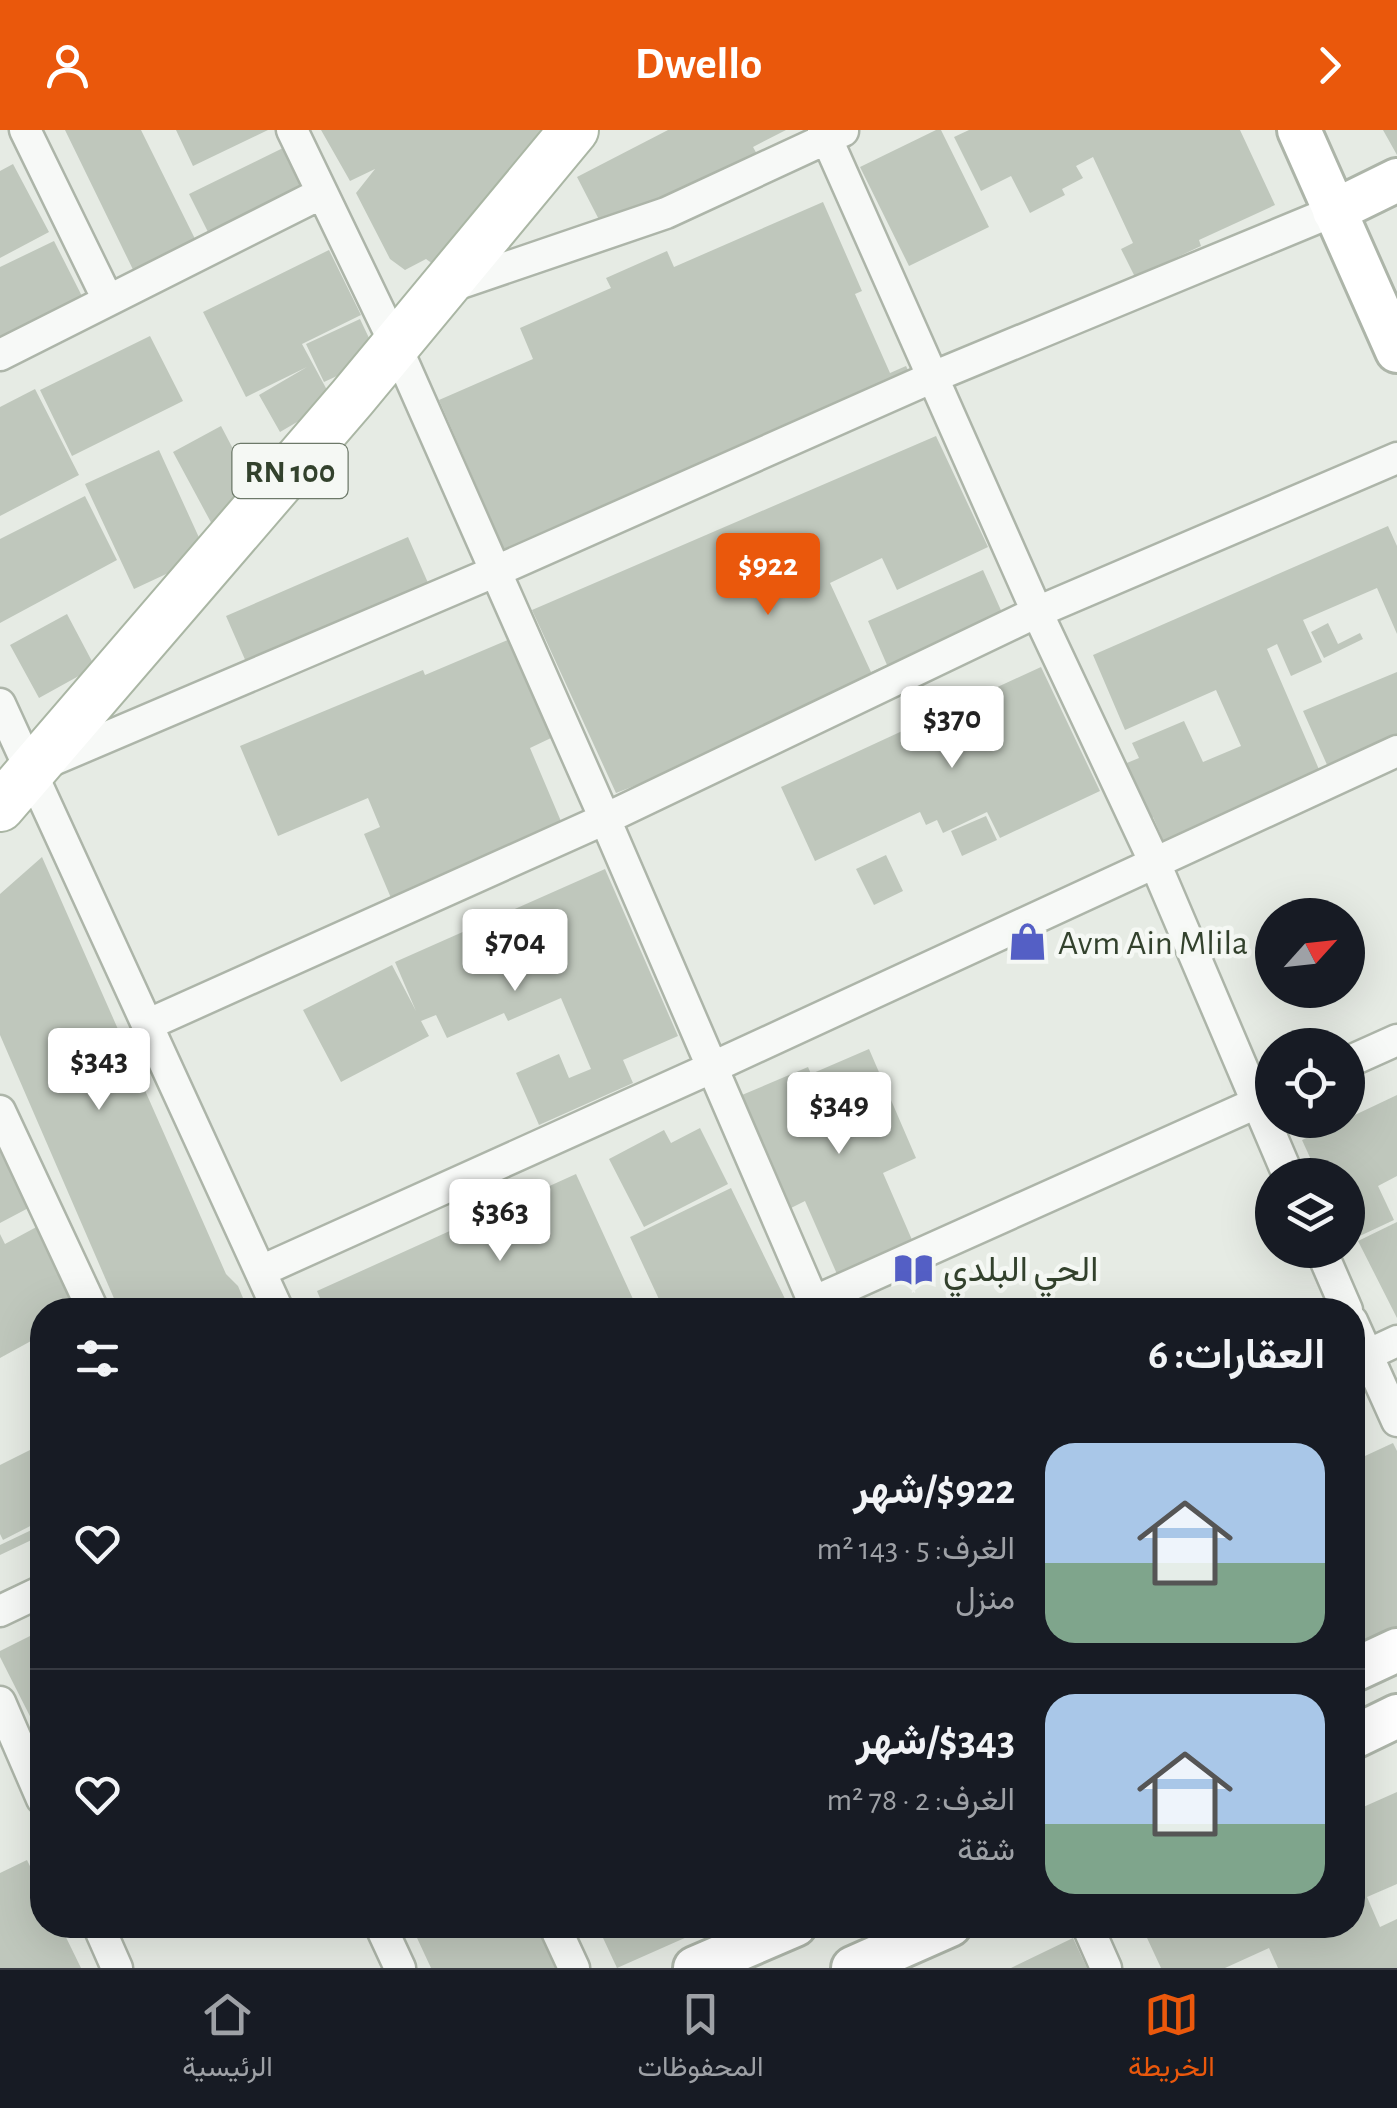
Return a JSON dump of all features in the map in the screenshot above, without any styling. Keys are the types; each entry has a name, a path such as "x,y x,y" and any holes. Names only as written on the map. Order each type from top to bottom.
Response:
{"main road":[{"name":"RN 100","path":"0,807 396,346 574,130"}],"street":[{"path":"25,130 108,300"},
{"path":"292,130 396,346 606,819 812,1298"},
{"path":"1299,130 1397,350"},
{"path":"442,290 666,212 832,133 933,378 1037,612 1255,1080"},
{"path":"32,769 494,572 933,378 1334,211 1397,180"},
{"path":"0,355 322,192"},
{"path":"149,1024 606,819 1037,612 1397,458"},
{"path":"0,704 273,1298"},
{"path":"261,1271 1397,751"},
{"path":"1365,1054 1397,1040"},
{"path":"832,1298 1255,1104"},
{"path":"0,1110 87,1298"},
{"path":"1329,1268 1343,1298"},
{"path":"1365,1356 1397,1341"},
{"path":"1365,1367 1397,1422"},
{"path":"0,1611 30,1597"},
{"path":"1365,1665 1397,1650"},
{"path":"0,1702 30,1771"},
{"path":"1365,1732 1397,1716"},
{"path":"104,1938 117,1968"},
{"path":"386,1938 400,1968"},
{"path":"560,1938 574,1968"},
{"path":"695,1968 765,1938"},
{"path":"852,1968 920,1938"},
{"path":"1092,1938 1106,1968"}],"building":[{"path":"65,130 141,130 203,255 141,286"},
{"path":"176,130 268,130 193,166"},
{"path":"321,130 556,130 437,267 426,259 405,270 390,259 356,193 375,169 350,181"},
{"path":"668,130 786,130 753,147 762,163 610,241 577,177"},
{"path":"941,130 989,227 909,266 860,167"},
{"path":"969,130 1240,130 1275,205 1199,240 1201,246 1135,277 1121,249 1133,243 1093,157 1076,166 1083,178 1062,189 1065,195 1030,213 1011,176 981,191 954,137"},
{"path":"1383,130 1397,130 1397,155"},
{"path":"285,147 305,189 219,254 189,194"},
{"path":"13,164 49,232 0,258 0,171"},
{"path":"823,202 862,291 855,294 890,373 906,366 911,376 507,556 439,400 533,359 520,328 611,288 606,278 667,251 674,267"},
{"path":"54,241 87,306 0,347 0,267"},
{"path":"329,250 361,315 302,344 333,401 280,432 259,395 307,367 246,397 203,312"},
{"path":"360,319 378,357 324,382 306,344"},
{"path":"150,336 183,401 72,456 40,390"},
{"path":"35,389 79,475 0,516 0,407"},
{"path":"221,426 261,502 214,528 173,452"},
{"path":"936,436 988,547 897,590 882,558 830,583 871,672 887,665 868,621 983,570 1008,626 880,691 616,793 532,610"},
{"path":"159,450 207,555 134,589 85,484"},
{"path":"85,496 117,560 0,623 0,539"},
{"path":"1388,526 1397,546 1397,634 1377,588 1303,620 1322,662 1291,676 1277,644 1267,649 1324,781 1167,849 1153,817 1146,820 1122,765 1139,758 1132,743 1184,721 1203,762 1241,746 1216,690 1125,730 1093,655"},
{"path":"408,537 432,592 250,671 226,616"},
{"path":"67,614 95,667 39,698 10,645"},
{"path":"1328,623 1338,644 1360,633 1363,639 1324,658 1311,632"},
{"path":"510,639 551,738 530,748 563,826 391,898 364,834 380,827 368,798 278,836 240,746 423,670 425,675"},
{"path":"1041,667 1100,791 1000,838 987,812 943,833 937,820 926,825 920,812 815,861 781,787"},
{"path":"1397,672 1397,735 1328,767 1303,711"},
{"path":"986,816 997,840 962,856 951,831"},
{"path":"886,855 903,891 874,905 856,869"},
{"path":"42,857 226,1274 243,1298 114,1298 0,1035 0,894"},
{"path":"605,869 678,1036 623,1060 633,1083 539,1125 516,1073 559,1054 569,1078 591,1069 561,998 508,1021 504,1013 447,1038 436,1015 421,1021 429,1036 341,1082 303,1010 392,965 416,1011 395,962"},
{"path":"869,1049 916,1158 883,1173 916,1249 840,1281 805,1201 791,1208 742,1095 808,1067 811,1074"},
{"path":"1397,1095 1397,1176 1378,1186 1394,1220 1365,1234 1365,1158 1310,1158 1302,1140 1365,1138 1365,1110"},
{"path":"700,1128 728,1184 644,1227 609,1159 664,1130 671,1143"},
{"path":"0,1135 36,1204 0,1223"},
{"path":"576,1174 633,1298 320,1298 317,1291"},
{"path":"731,1188 785,1298 658,1298 630,1237"},
{"path":"53,1218 84,1298 30,1298 30,1342 0,1358 0,1234 5,1244"},
{"path":"1397,1222 1397,1318 1365,1255 1365,1238"},
{"path":"1393,1443 1397,1451 1397,1637 1365,1652 1365,1456"},
{"path":"30,1450 30,1526 3,1540 0,1534 0,1465"},
{"path":"30,1531 30,1541 0,1555 0,1545"},
{"path":"30,1636 30,1716 0,1657 0,1651"},
{"path":"1397,1792 1397,1884 1367,1897 1380,1927 1397,1919 1397,1968 1278,1968 1269,1948 1225,1968 1161,1968 1147,1938 1365,1938 1365,1806"},
{"path":"27,1860 30,1938 66,1938 81,1968 0,1968 0,1873"},
{"path":"417,1938 547,1938 561,1968 431,1968"},
{"path":"603,1938 685,1938 617,1968"},
{"path":"1073,1938 1087,1968 1011,1968"}],"place":[{"name":"Avm Ain Mlila","path":"1028,942"},
{"name":"الحي البلدي","path":"913,1269"}]}
